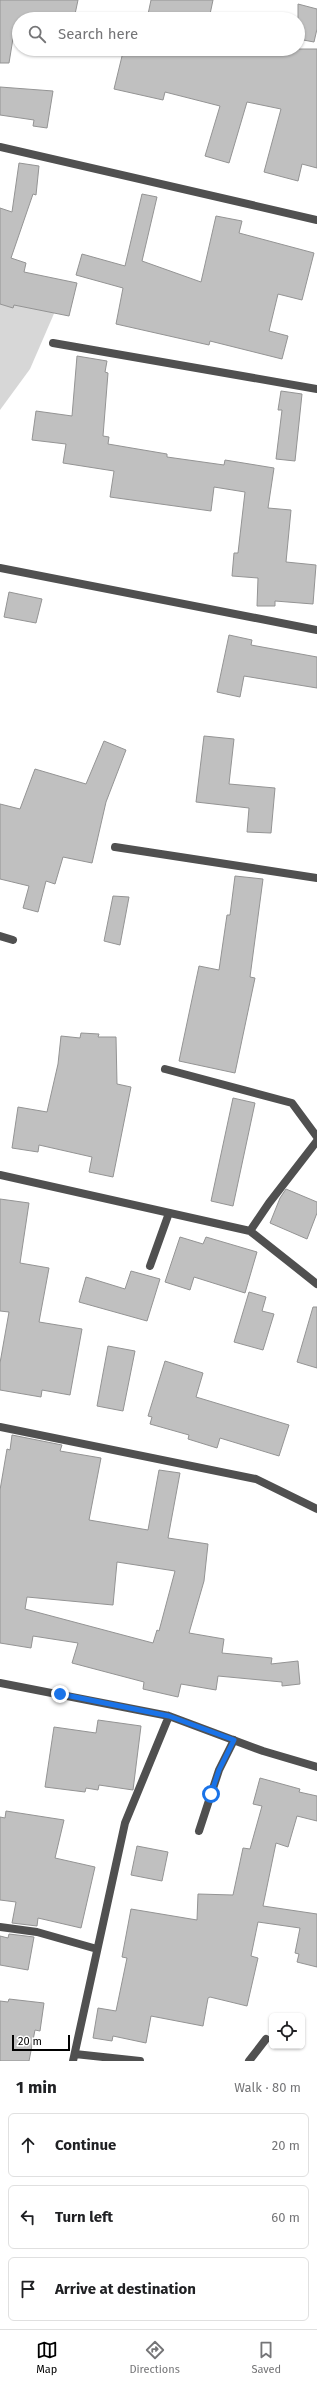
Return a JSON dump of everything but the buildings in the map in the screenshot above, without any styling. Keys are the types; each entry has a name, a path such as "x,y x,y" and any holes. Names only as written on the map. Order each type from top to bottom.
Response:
{"street":[{"path":"0,147 317,220"},
{"path":"53,343 317,389"},
{"path":"0,568 317,630"},
{"path":"115,847 317,878"},
{"path":"0,936 14,940"},
{"path":"165,1069 292,1103 317,1137"},
{"path":"250,1231 268,1203 317,1141"},
{"path":"0,1174 250,1231 317,1284"},
{"path":"150,1266 169,1213"},
{"path":"0,1427 256,1479 317,1509"},
{"path":"0,1683 169,1716 234,1740 317,1767"},
{"path":"140,2061 74,2057 124,1823 169,1716"},
{"path":"199,1831 219,1770 234,1740"},
{"path":"0,1927 37,1932 97,1949"},
{"path":"249,2061 266,2039"}],"shaded area":[{"path":"0,275 56,309 30,369 0,410"}],"route":[{"path":"60,1694 169,1716 234,1740 219,1770 211,1794"}]}
